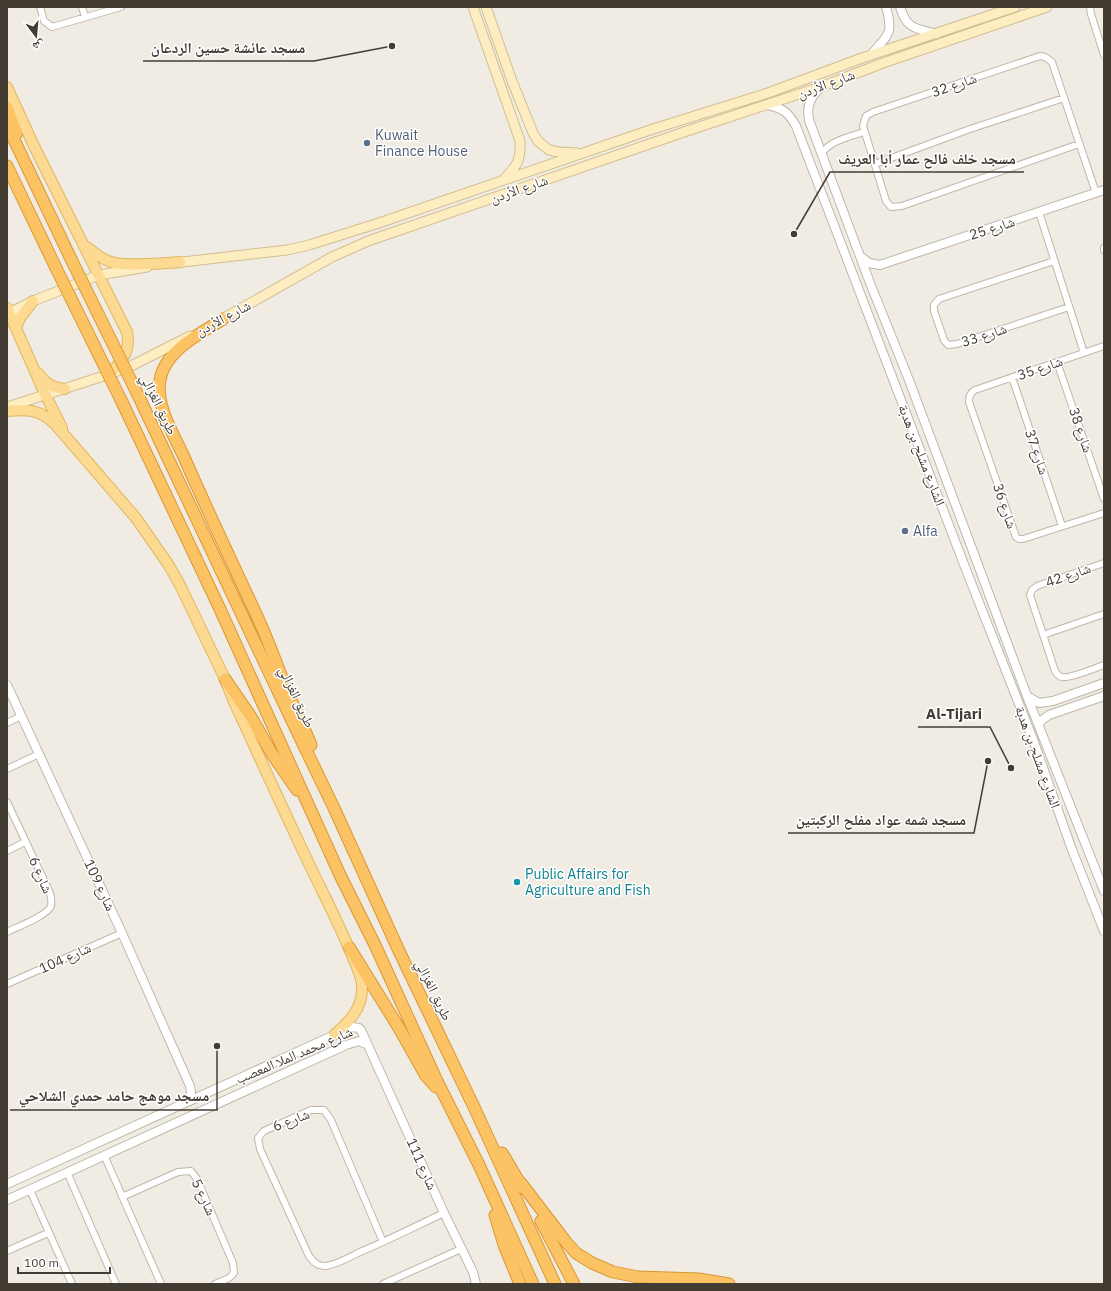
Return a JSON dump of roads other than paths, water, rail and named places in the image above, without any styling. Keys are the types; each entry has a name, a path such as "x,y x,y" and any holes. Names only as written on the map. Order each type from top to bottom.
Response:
{"highway":[{"path":"7,108 44,202"},
{"name":"طريق الغزالي","path":"7,125 138,395 334,808 399,951 474,1106 555,1284"},
{"path":"7,166 122,402 222,614 309,806 444,1096 534,1284"},
{"path":"223,319 187,343 169,360 162,371 160,380 159,388 161,402 169,425 203,501 257,616 307,736 334,808"},
{"path":"225,679 251,717 286,775 309,806"},
{"path":"349,947 426,1076 444,1096"},
{"path":"474,1106 520,1183 559,1253 574,1284"},
{"path":"478,1165 504,1245 520,1284"},
{"path":"520,1183 566,1242 576,1253 592,1263 614,1272 638,1277 699,1279 729,1284"}],"main road":[{"path":"473,7 520,142 520,156 516,168 502,181"},
{"path":"486,7 512,81 533,133 538,141 549,150 558,152 585,153"},
{"name":"شارع الأردن","path":"8,311 99,275 180,262 287,250 309,245 653,129 768,93 871,55 1015,7"},
{"name":"شارع الأردن","path":"7,407 110,374 133,365 223,319 338,254 368,240 823,86 883,63 1047,7"},
{"path":"499,84 502,87 507,87 512,81"},
{"path":"7,87 41,160 127,332 128,351 110,374"},
{"path":"623,154 634,146 660,138 661,132 657,129 653,129"},
{"path":"408,227 404,225 403,222 405,218 428,209 437,203"},
{"path":"77,232 87,246 98,256 112,262 129,264 180,262"},
{"path":"16,328 23,314 33,301"},
{"path":"8,311 68,440"},
{"path":"30,361 42,378 54,388 65,389"},
{"path":"7,410 27,410 43,414 55,424 136,518 164,558 179,584 225,679 234,702 298,841 349,947 362,980 362,997 357,1010 351,1019 334,1035"}],"street":[{"path":"40,7 44,21 52,27 121,7"},
{"path":"82,7 85,17"},
{"path":"871,55 889,32 890,20 886,7"},
{"path":"900,7 903,16 909,24 937,34"},
{"path":"1085,7 1091,10 1101,35 1104,55"},
{"name":"شارع 32","path":"864,132 864,121 866,116 873,112 1040,56 1045,57 1052,62 1096,193"},
{"name":"الشارع مشلح بن هدبة","path":"823,86 813,95 810,100 807,111 809,120 870,283 909,380 1027,696 1104,892"},
{"path":"875,164 970,129 1064,98"},
{"name":"الشارع مشلح بن هدبة","path":"767,105 786,112 791,116 796,126 1034,742 1050,790 1104,931"},
{"path":"796,126 795,122 799,116 803,116 809,120"},
{"path":"821,154 833,143 864,132 886,201 891,206 902,206 1079,144"},
{"name":"شارع 25","path":"880,265 1104,190"},
{"path":"1039,212 1084,353"},
{"path":"860,256 869,263 880,265 874,273 870,283"},
{"name":"شارع 33","path":"1054,261 939,299 934,305 934,311 944,340 948,345 957,344 1069,307"},
{"name":"شارع 35","path":"975,390 1104,346"},
{"name":"شارع 38","path":"1057,362 1104,499"},
{"name":"شارع 37","path":"1012,377 1062,526"},
{"path":"896,384 899,388 904,388 908,385 909,380"},
{"name":"شارع 36","path":"975,390 971,393 969,402 1016,537 1023,539 1104,513"},
{"name":"شارع 42","path":"1104,563 1037,586 1032,590 1030,595 1055,671 1062,677 1069,677 1104,665"},
{"path":"1043,635 1104,614"},
{"path":"1027,696 1039,703 1053,701 1104,683"},
{"name":"شارع 109","path":"7,684 122,933 190,1086 191,1092 189,1101"},
{"path":"1039,724 1048,715 1104,696"},
{"path":"7,723 21,716"},
{"path":"7,770 39,754"},
{"path":"1043,771 1050,772 1055,765"},
{"path":"1050,790 1054,784 1057,783 1063,787"},
{"name":"شارع 6","path":"7,802 50,893 51,899 51,905 45,913 7,932"},
{"name":"شارع 6","path":"7,850 25,842"},
{"name":"شارع 104","path":"7,984 122,933"},
{"name":"شارع محمد الملا المعصب","path":"7,1184 352,1027 356,1027 361,1030 366,1044"},
{"name":"شارع محمد الملا المعصب","path":"7,1200 313,1059 355,1041 359,1040 366,1044"},
{"name":"شارع 111","path":"366,1044 473,1272 476,1284"},
{"path":"308,1047 313,1059"},
{"path":"190,1086 194,1091 203,1095"},
{"name":"شارع 6","path":"383,1242 331,1120 324,1110 311,1110 264,1131 258,1138 260,1149 312,1261 318,1265 326,1266 339,1262 383,1242 444,1213"},
{"path":"104,1155 161,1284"},
{"name":"شارع 5","path":"122,1197 178,1172 191,1171 198,1179 233,1263 234,1273 229,1278 215,1284"},
{"path":"67,1172 116,1284"},
{"path":"30,1190 72,1284"},
{"path":"7,1251 48,1233"},
{"path":"382,1284 461,1249"}],"place":[{"name":"مسجد عائشة حسين الردعان","path":"392,46"},
{"name":"Kuwait Finance House","path":"367,143"},
{"name":"مسجد خلف فالح عمار أبا العريف","path":"794,234"},
{"name":"Alfa","path":"905,531"},
{"name":"مسجد شمه عواد مفلح الركبتين","path":"988,761"},
{"name":"Al-Tijari","path":"1011,768"},
{"name":"Public Affairs for Agriculture and Fish","path":"517,882"},
{"name":"مسجد موهج حامد حمدي الشلاحي","path":"217,1046"}]}
